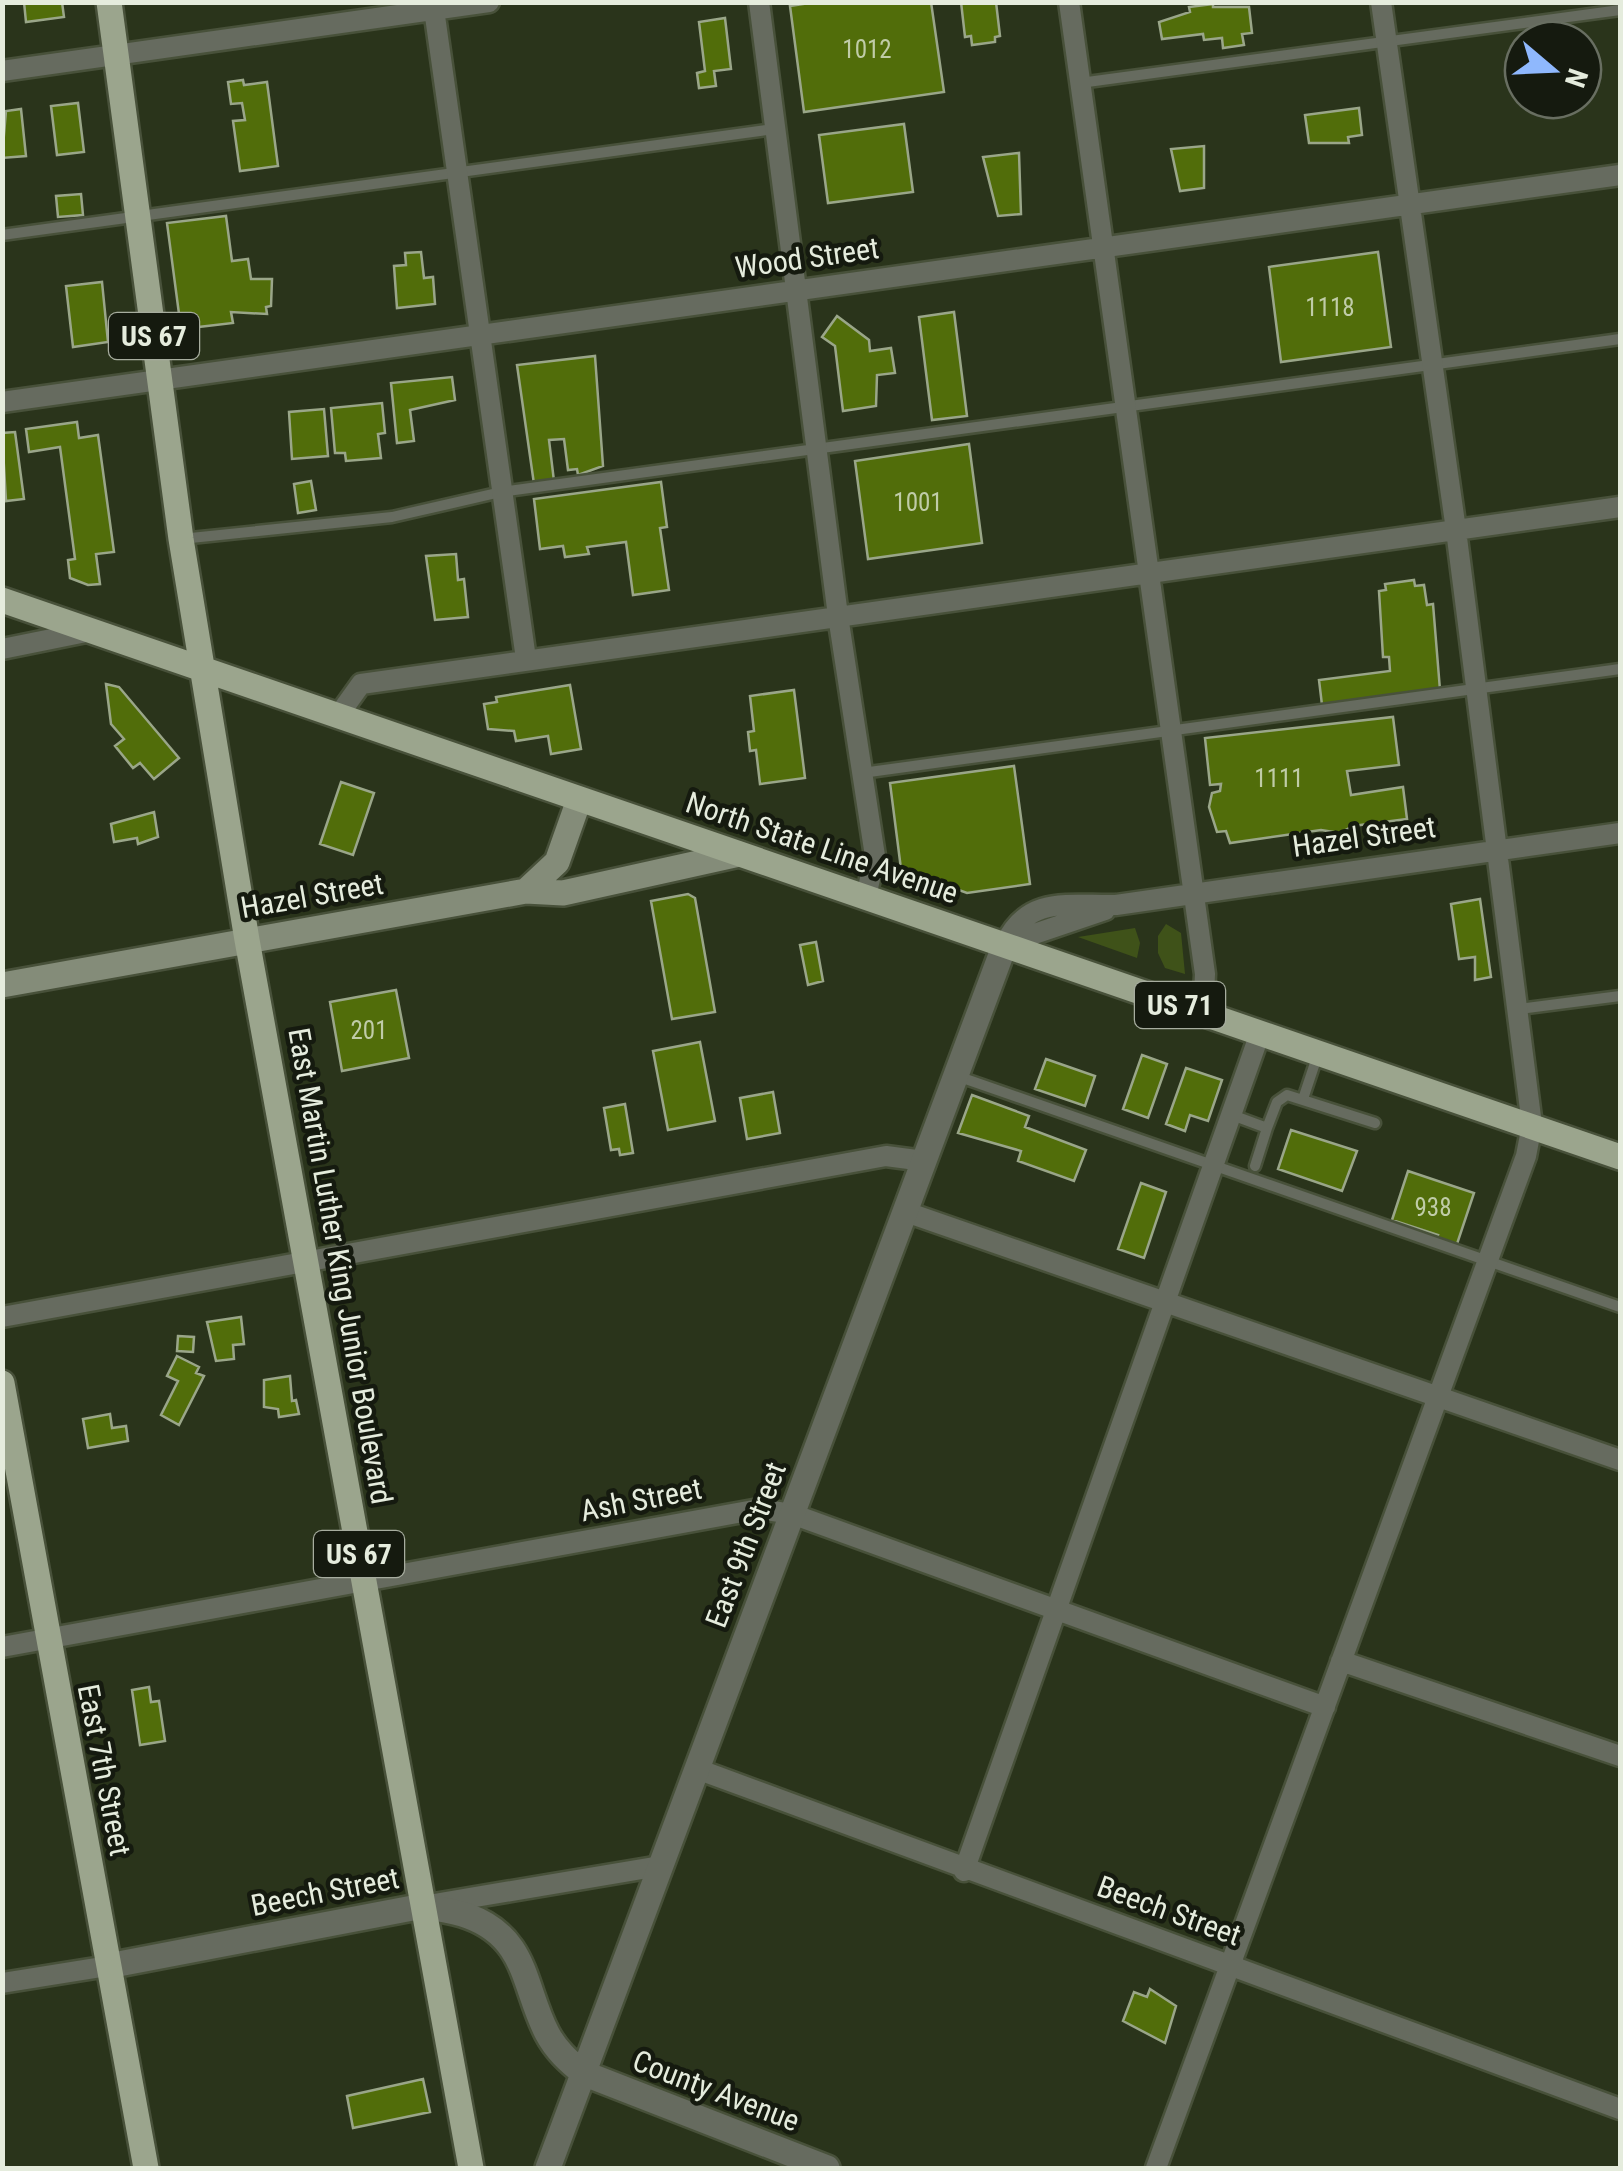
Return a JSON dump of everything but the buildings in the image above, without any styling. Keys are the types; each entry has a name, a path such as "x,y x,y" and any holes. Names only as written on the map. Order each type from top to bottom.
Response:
{"main road":[{"name":"US 67","path":"109,2 203,670"},
{"name":"North State Line Avenue","path":"2,600 1620,1157"},
{"name":"East Martin Luther King Junior Boulevard","path":"203,670 248,940 471,2168"},
{"path":"526,891 557,862 579,800"},
{"name":"Hazel Street","path":"2,986 526,891 564,893 738,854"},
{"name":"East 7th Street","path":"2,1384 146,2168"}],"street":[{"path":"2,71 434,6 489,2"},
{"path":"760,2 794,291 875,856 866,897"},
{"path":"1069,2 1205,980 1203,1014"},
{"path":"1156,2168 1440,1397 1526,1156 1532,1125 1456,530 1381,2"},
{"path":"434,6 526,660"},
{"name":"Wood Street","path":"2,402 1620,176"},
{"path":"338,716 360,684 1620,506"},
{"path":"2,649 91,631"},
{"name":"Hazel Street","path":"1005,944 1014,924 1027,912 1116,905 1620,834"},
{"name":"East 9th Street","path":"548,2168 1005,944"},
{"path":"964,1871 1260,1033"},
{"path":"2,1316 886,1156 924,1160"},
{"path":"906,1212 1620,1460"},
{"name":"Ash Street","path":"2,1647 750,1510 792,1514 1325,1707"},
{"path":"1341,1661 1617,1755 1620,1733"},
{"name":"Beech Street","path":"697,1769 964,1871 1620,2109"},
{"name":"Beech Street","path":"2,1983 660,1866"},
{"path":"422,1906 469,1916 498,1934 524,1963 544,2028 557,2051 583,2074"},
{"name":"County Avenue","path":"583,2074 826,2168"}],"lane":[{"path":"1080,84 1620,10"},
{"path":"2,235 774,129"},
{"path":"182,539 392,517 501,492 1620,339"},
{"path":"862,773 1620,668"},
{"path":"1519,1009 1620,996"},
{"path":"1303,1099 1319,1053"},
{"path":"956,1076 1620,1307"},
{"path":"1255,1166 1280,1098 1303,1099 1375,1123"},
{"path":"1231,1115 1267,1128"}],"green space":[{"path":"1166,924 1181,933 1185,974 1165,968 1158,953 1158,936"},
{"path":"1135,928 1140,943 1137,958 1078,937"}]}
